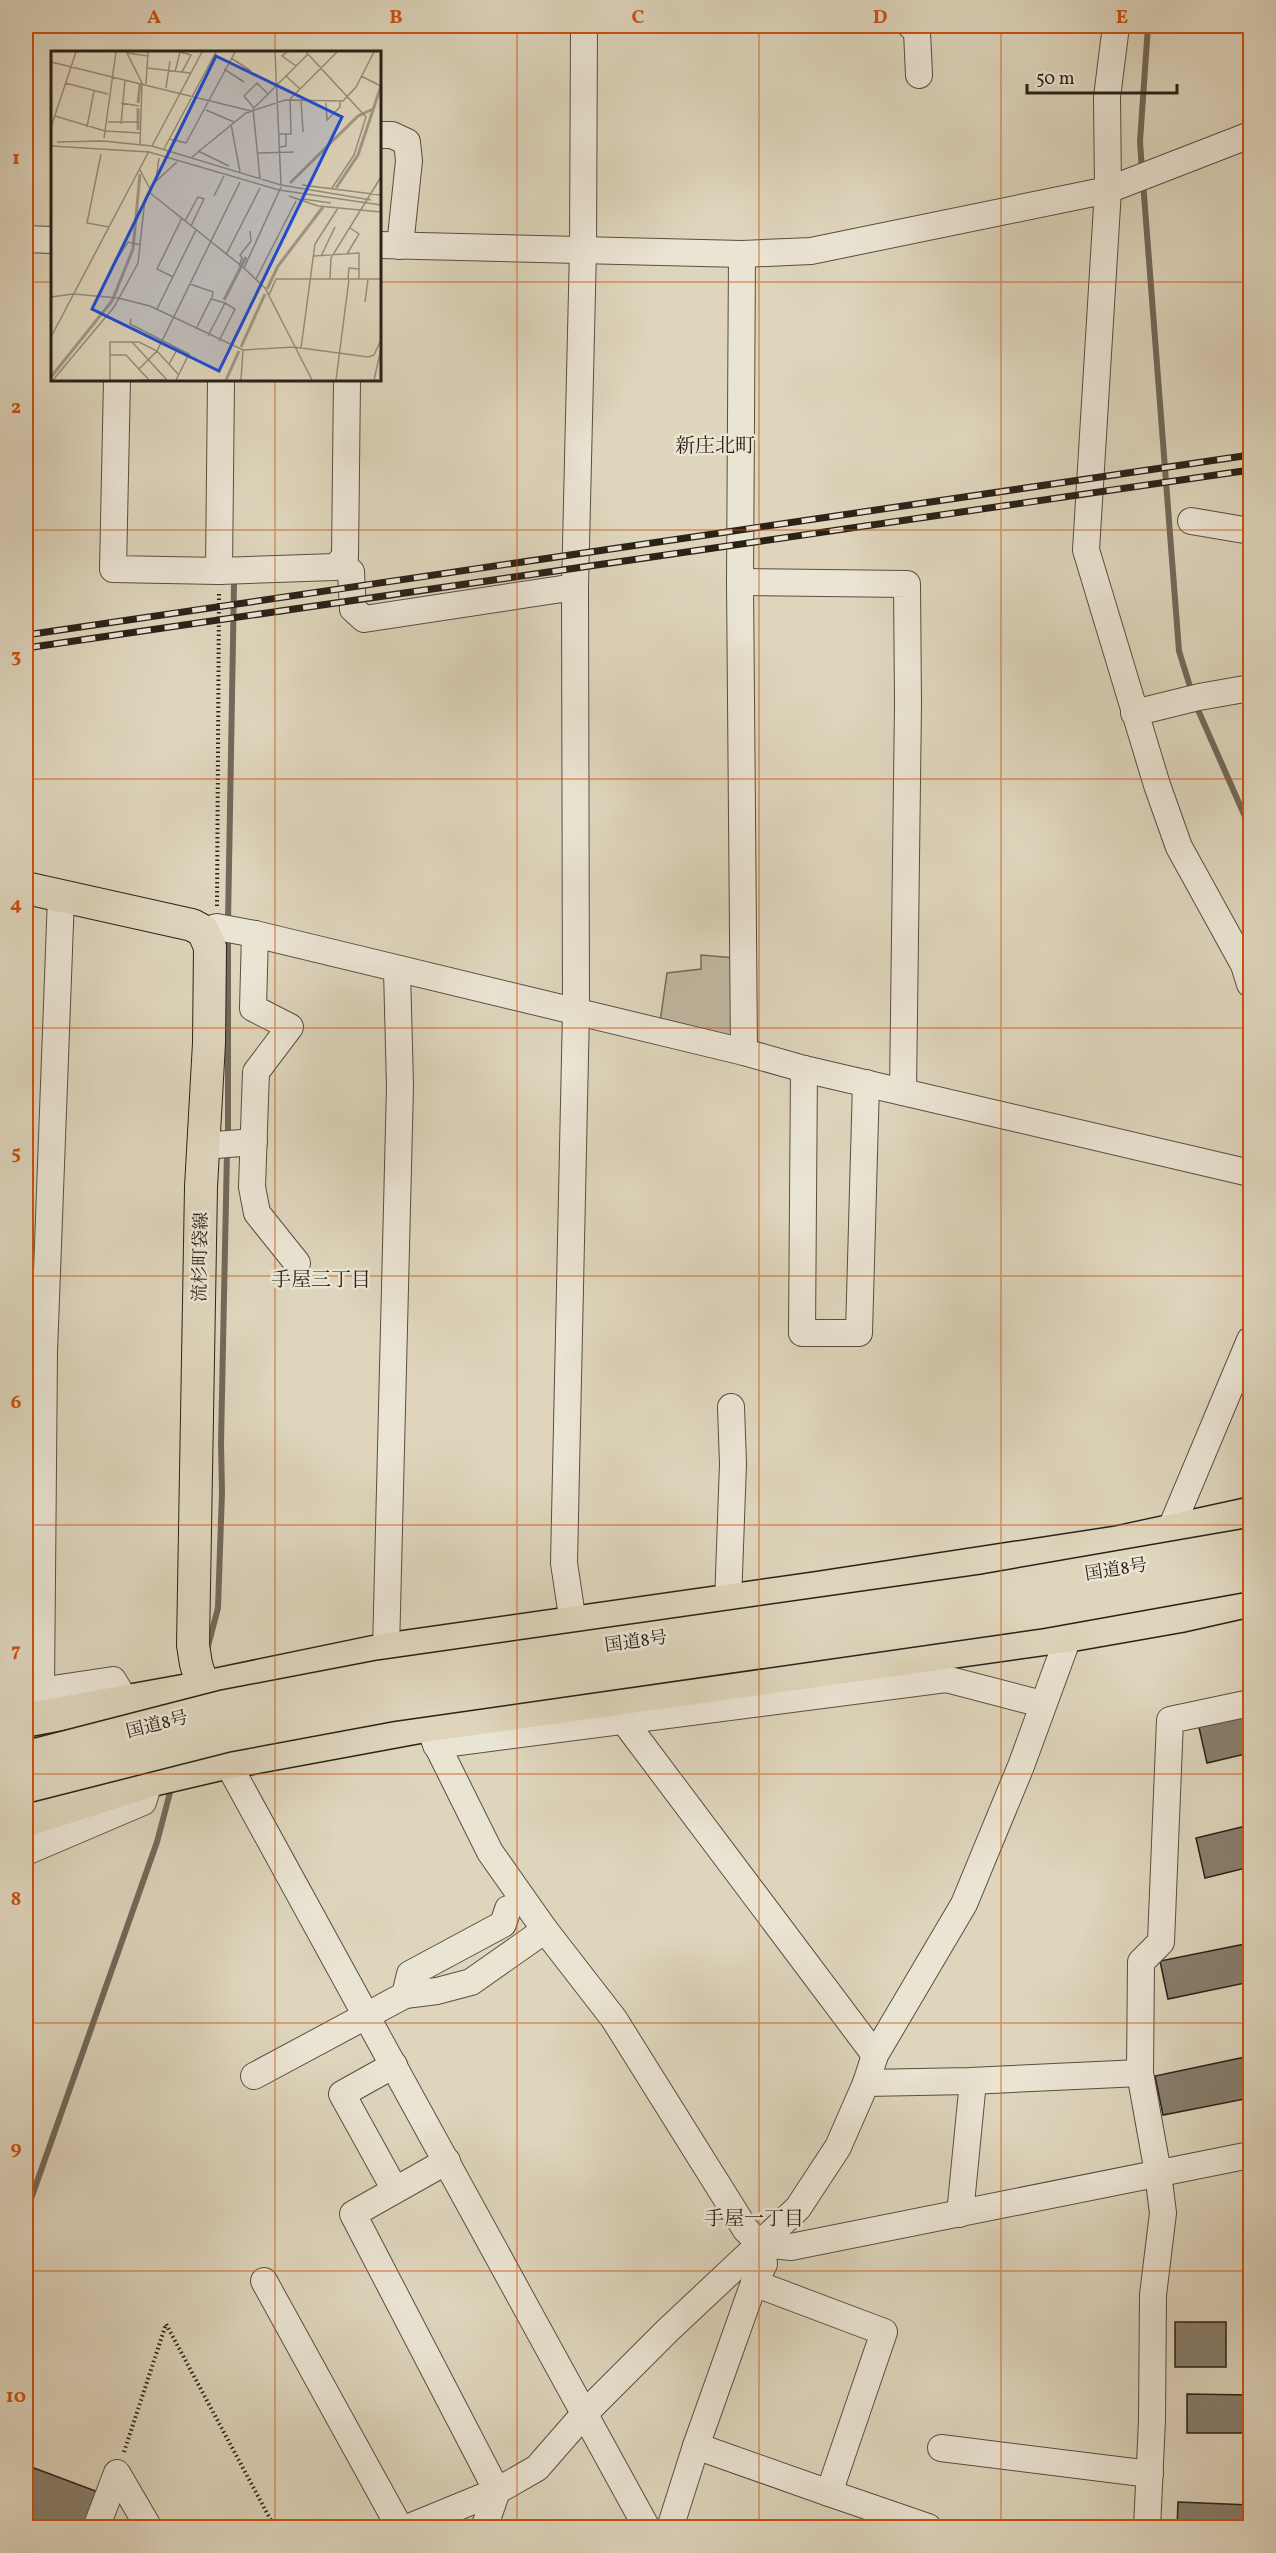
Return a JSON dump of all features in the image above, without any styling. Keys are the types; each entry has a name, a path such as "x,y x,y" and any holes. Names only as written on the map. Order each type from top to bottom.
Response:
{"highway":[{"path":"26,1720 203,1688 386,1650 728,1602 1117,1543 1251,1514"},
{"name":"国道8号","path":"26,1758 224,1707 381,1677 985,1591 1251,1545"},
{"name":"国道8号","path":"26,1786 227,1735 388,1705 1038,1612 1251,1574"},
{"path":"26,1820 150,1780 227,1762 620,1710 1184,1615 1251,1599"}],"main road":[{"path":"26,888 210,929"},
{"name":"流杉町袋線","path":"210,929 208,1146 194,1645 203,1688 227,1762"}],"street":[{"path":"573,1623 564,1563 576,1011 575,587 583,249 584,26"},
{"path":"911,26 917,32 919,75"},
{"path":"1116,26 1107,97 1108,190 1086,549 1134,713 1179,847 1244,965 1251,984"},
{"path":"381,135 392,135 407,142 409,162 390,246 742,254 811,251 1108,190 1251,135"},
{"path":"26,239 51,240"},
{"path":"742,254 740,582 744,1052"},
{"path":"117,381 114,569 219,571 335,567 341,562 345,556 347,381"},
{"path":"219,571 221,381"},
{"path":"1191,521 1251,531"},
{"path":"341,562 351,572 353,609 364,619 575,587"},
{"path":"740,582 907,584 908,704 903,1092"},
{"path":"1134,713 1251,688"},
{"path":"61,897 33,1691 113,1680 126,1701"},
{"path":"210,929 255,934 744,1052 804,1070 1251,1173"},
{"path":"255,934 253,1008 290,1027 256,1072 247,1142 252,1187 257,1213 297,1263"},
{"path":"386,1650 400,1086 397,970"},
{"path":"804,1070 802,1333 859,1333 866,1083"},
{"path":"208,1146 247,1142"},
{"path":"1169,1533 1251,1340"},
{"path":"728,1602 733,1464 731,1407"},
{"path":"407,2528 497,2491 537,2468 585,2413 804,2200 838,2147 866,2083 875,2055 964,1904 1013,1787 1068,1635"},
{"path":"620,1710 946,1678 1042,1704"},
{"path":"1147,2528 1153,2295 1163,2213 1140,2073 1141,1962 1161,1942 1170,1720 1251,1703"},
{"path":"620,1710 875,2055"},
{"path":"431,1735 490,1852 545,1930 614,2019 746,2230 761,2244 791,2247 1251,2155"},
{"path":"227,1762 647,2528"},
{"path":"26,1852 143,1803 150,1780"},
{"path":"405,1995 410,1974 503,1924 508,1909"},
{"path":"255,2076 405,1995 437,1991 471,1982 545,1930"},
{"path":"394,2066 342,2094 395,2190"},
{"path":"866,2083 973,2081 1140,2073"},
{"path":"960,2214 973,2081"},
{"path":"447,2161 353,2214 497,2491 484,2528"},
{"path":"670,2528 696,2446 754,2283 764,2264 761,2244"},
{"path":"264,2281 400,2528"},
{"path":"754,2283 884,2332 829,2493"},
{"path":"696,2446 928,2527"},
{"path":"941,2448 1150,2474"},
{"path":"96,2528 117,2473"},
{"path":"117,2473 149,2528"}],"path":[{"path":"210,929 219,571"},
{"path":"117,2473 166,2324 275,2528"}],"shaded area":[{"path":"701,955 736,958 739,1031 727,1039 660,1022 667,973 701,969"}],"building":[{"path":"1250,1711 1250,1753 1207,1763 1198,1723"},
{"path":"1250,1825 1250,1867 1205,1878 1196,1838"},
{"path":"1250,1943 1250,1982 1168,1999 1160,1961"},
{"path":"1250,2056 1250,2098 1163,2115 1155,2076"},
{"path":"1175,2322 1226,2322 1226,2367 1175,2367"},
{"path":"1187,2394 1250,2395 1250,2433 1187,2433"},
{"path":"26,2465 98,2492 85,2528 26,2528"},
{"path":"1178,2502 1250,2505 1250,2528 1177,2528"}],"waterway":[{"path":"1142,172 1140,141 1148,26"},
{"path":"1143,182 1179,651 1192,693"},
{"path":"228,922 234,584"},
{"path":"1195,703 1250,828"},
{"path":"228,936 228,1138"},
{"path":"207,1650 218,1608 227,1151"},
{"path":"26,2213 157,1842 172,1785"}],"railway":[{"path":"26,635 1250,455"},
{"path":"26,648 1250,470"}],"district":[{"name":"新庄北町","path":"715,445"},
{"name":"手屋三丁目","path":"321,1279"},
{"name":"手屋一丁目","path":"754,2218"}]}
